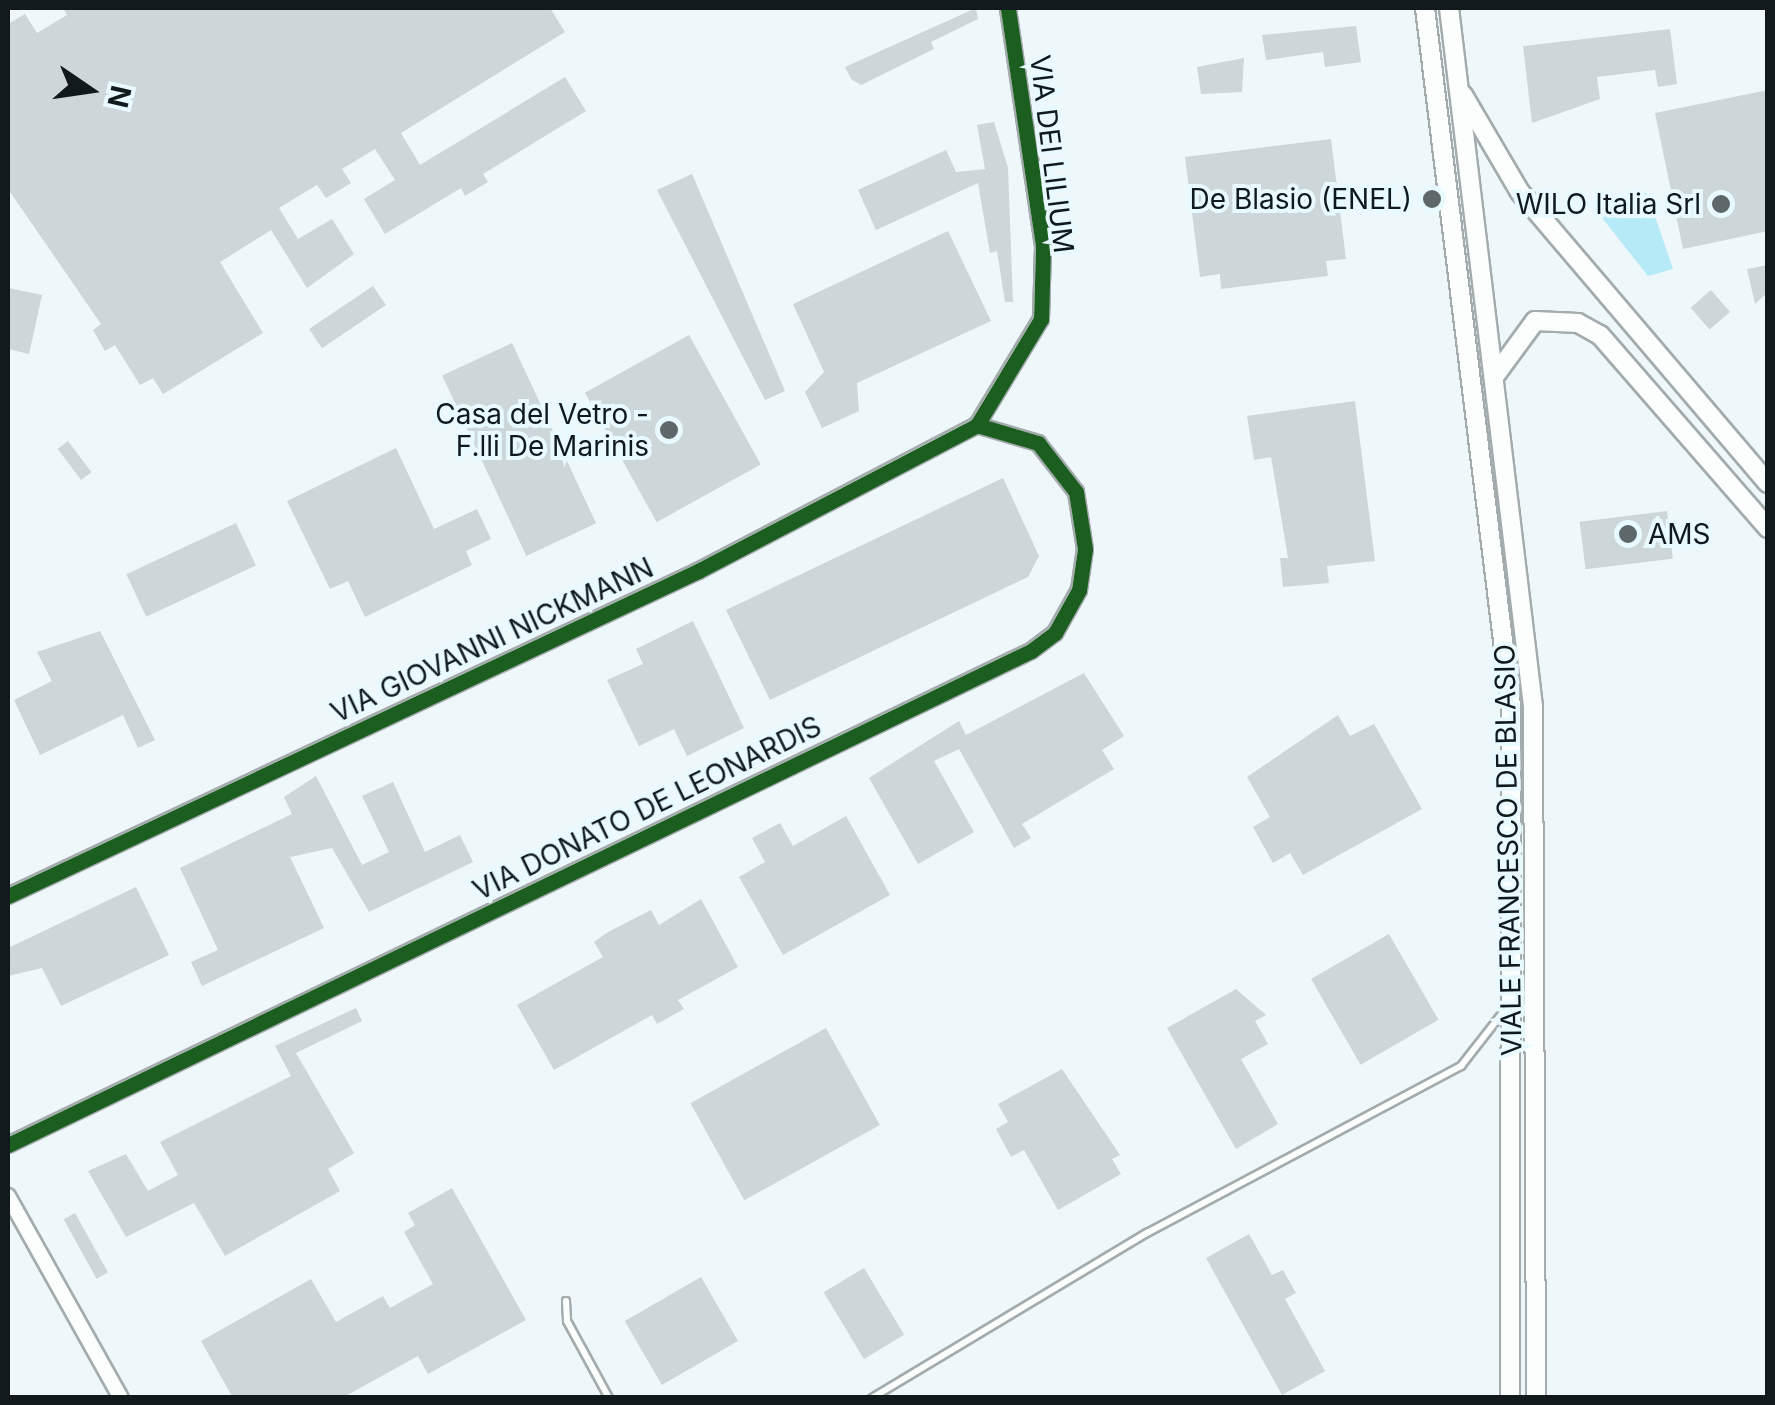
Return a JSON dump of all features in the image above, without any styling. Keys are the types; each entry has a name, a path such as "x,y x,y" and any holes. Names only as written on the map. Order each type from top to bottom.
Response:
{"street":[{"name":"VIA DEI LILIUM","path":"987,413 1040,319 1043,246 1008,8"},
{"name":"VIALE FRANCESCO DE BLASIO","path":"1426,8 1506,646 1511,997 1510,1398"},
{"name":"VIALE FRANCESCO DE BLASIO","path":"1449,8 1533,706 1536,1398"},
{"path":"1460,89 1520,192 1768,483"},
{"path":"1494,378 1535,321 1578,322 1600,335 1768,528"},
{"name":"VIA GIOVANNI NICKMANN","path":"8,896 698,571 976,425 987,413"},
{"name":"VIA DONATO DE LEONARDIS","path":"8,1145 1056,633 1084,568 1076,492 1038,443 976,425"},
{"path":"8,1196 122,1398"}],"lane":[{"path":"872,1398 1147,1233 1461,1066 1511,997"},
{"path":"566,1302 609,1398"}],"shaded area":[{"path":"1647,193 1673,269 1648,276 1599,214 1601,205"}],"building":[{"path":"63,8 550,8 565,32 401,133 420,165 565,77 586,111 483,174 488,182 465,196 461,188 385,234 364,199 395,180 375,149 342,169 351,183 326,198 317,185 279,208 298,239 332,219 354,254 307,288 271,230 220,262 263,333 163,394 153,378 140,385 115,345 105,351 93,330 101,324 8,189 8,24 25,14 37,33 67,15"},
{"path":"976,8 978,19 931,42 934,49 861,85 851,79 845,67"},
{"path":"1356,26 1361,62 1325,67 1323,52 1266,60 1262,35"},
{"path":"1670,29 1677,84 1658,87 1655,70 1597,77 1600,99 1532,123 1523,46"},
{"path":"1244,58 1242,92 1201,94 1197,67"},
{"path":"1768,90 1768,231 1683,249 1655,113"},
{"path":"994,122 1008,168 1013,302 1005,302 997,251 990,253 978,183 876,230 858,190 946,150 956,172 985,169 977,125"},
{"path":"1331,139 1346,259 1326,261 1328,276 1221,289 1220,274 1200,277 1185,157"},
{"path":"692,174 785,391 765,400 657,190"},
{"path":"948,231 991,321 857,383 859,411 822,428 805,392 824,372 793,304"},
{"path":"1768,265 1768,292 1755,304 1747,269"},
{"path":"373,286 386,305 322,348 309,329"},
{"path":"8,288 42,295 29,354 8,349"},
{"path":"1711,290 1730,312 1710,330 1691,308"},
{"name":"Casa del Vetro - F.lli De Marinis","path":"689,335 761,464 657,522 585,393"},
{"path":"512,343 596,523 526,556 442,376"},
{"path":"1355,401 1375,561 1327,566 1329,583 1283,587 1280,558 1288,558 1271,457 1254,460 1247,416"},
{"path":"68,441 91,472 81,480 58,449"},
{"path":"396,448 434,529 477,509 491,539 466,551 472,565 365,617 348,581 330,589 287,501"},
{"path":"1003,478 1039,556 1028,577 770,700 726,610"},
{"path":"1667,511 1673,559 1586,569 1580,522"},
{"path":"236,523 256,566 146,617 126,574"},
{"path":"693,621 744,728 687,756 674,729 639,746 607,680 643,664 636,649"},
{"path":"100,631 155,740 138,748 123,715 40,755 14,700 52,681 37,652"},
{"path":"1084,673 1124,736 1102,750 1114,769 1022,824 1031,838 1014,848 959,749 934,761 974,832 918,864 869,778 959,721 966,735"},
{"path":"1338,715 1350,736 1374,724 1422,809 1303,875 1290,853 1273,863 1253,827 1270,817 1247,777"},
{"path":"316,776 362,865 389,852 362,796 393,782 425,852 460,835 473,862 369,912 332,848 290,857 324,928 202,986 191,962 218,950 180,868 292,814 284,797"},
{"path":"846,816 890,895 783,955 739,877 765,862 752,838 780,823 793,846"},
{"path":"136,887 169,955 61,1006 42,968 8,976 8,948"},
{"path":"701,899 738,967 678,1000 684,1009 657,1024 652,1015 554,1070 517,1005 603,957 594,942 608,932 651,910 659,925"},
{"path":"1389,934 1438,1020 1361,1065 1311,979"},
{"path":"1236,989 1266,1015 1255,1021 1268,1044 1241,1059 1278,1124 1236,1149 1167,1028"},
{"path":"356,1008 362,1021 296,1053 354,1153 328,1169 340,1191 225,1256 194,1203 126,1237 88,1171 126,1154 148,1191 178,1175 160,1142 291,1076 275,1046"},
{"path":"826,1028 880,1125 744,1200 690,1103"},
{"path":"1062,1069 1120,1155 1112,1159 1121,1174 1058,1210 1024,1150 1011,1157 996,1129 1008,1122 998,1104"},
{"path":"452,1188 526,1320 428,1374 418,1356 342,1398 233,1398 201,1341 311,1279 336,1322 383,1296 390,1308 433,1284 404,1232 415,1225 408,1213"},
{"path":"75,1213 108,1272 97,1279 64,1219"},
{"path":"1249,1234 1272,1275 1283,1270 1296,1293 1285,1299 1325,1371 1282,1395 1206,1258"},
{"path":"864,1268 904,1335 864,1359 824,1292"},
{"path":"701,1277 738,1341 662,1385 625,1321"}],"cycle path":[{"path":"8,896 698,571 977,425 1041,319 1043,246 1008,8"},
{"path":"8,1145 1031,651 1055,633 1079,590 1085,549 1076,492 1038,443 977,425"}],"place":[{"name":"De Blasio (ENEL)","path":"1432,199"},
{"name":"WILO Italia Srl","path":"1721,204"},
{"name":"Casa del Vetro - F.lli De Marinis","path":"669,430"},
{"name":"AMS","path":"1628,534"}]}
